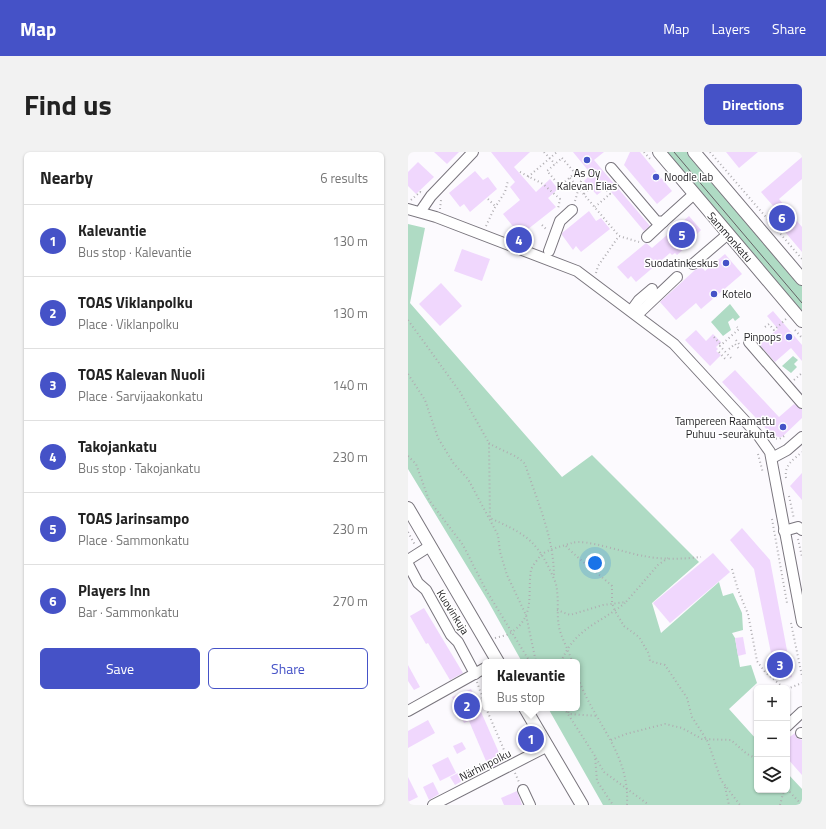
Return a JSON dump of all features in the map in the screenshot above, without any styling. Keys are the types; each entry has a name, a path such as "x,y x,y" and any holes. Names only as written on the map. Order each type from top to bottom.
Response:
{"main road":[{"name":"Sammonkatu","path":"659,152 802,321"},
{"path":"694,152 802,279"},
{"path":"408,508 496,659"},
{"path":"527,711 582,805"}],"street":[{"path":"420,212 430,196 473,152"},
{"path":"611,168 656,222 663,222"},
{"path":"643,240 694,194"},
{"path":"408,208 572,268 634,313 681,351 758,435 767,447 772,458 784,531 802,622"},
{"path":"549,251 560,221 572,210"},
{"path":"693,264 728,234"},
{"path":"634,313 677,277"},
{"path":"634,313 639,300 652,288"},
{"path":"749,342 802,403"},
{"path":"772,458 787,450 802,437"},
{"path":"784,531 800,527"},
{"path":"408,560 430,546"},
{"name":"Kuovinkuja","path":"408,564 418,583 426,590 451,635 458,642 473,667 475,674"},
{"path":"408,712 482,670"},
{"path":"790,723 802,712"},
{"name":"Närhinpolku","path":"433,805 548,746"},
{"path":"523,790 530,805"}],"path":[{"path":"544,152 555,164"},
{"path":"528,177 557,152"},
{"path":"710,152 802,259"},
{"path":"562,158 575,173 560,186 547,171 555,164 562,158"},
{"path":"572,210 584,171"},
{"path":"520,172 543,184 560,199 558,213 560,221"},
{"path":"570,178 619,236 643,240"},
{"path":"486,227 505,192 508,181"},
{"path":"584,194 598,181 610,194 595,207"},
{"path":"488,198 496,207"},
{"path":"596,275 598,266 619,236"},
{"path":"765,327 769,324 774,330 786,319"},
{"path":"408,320 460,392 489,443 502,452 521,459 525,464 544,514 554,561 554,578"},
{"path":"721,345 739,330 737,327"},
{"path":"714,337 730,358"},
{"path":"729,349 735,344 740,350"},
{"path":"719,352 728,361"},
{"path":"408,374 425,400 438,438 454,464 468,479 498,535 500,552 507,575 526,614 535,659"},
{"path":"770,437 779,439 786,435"},
{"path":"489,443 490,518"},
{"path":"786,481 786,467 802,452"},
{"path":"408,456 416,464 429,500 463,545 528,659"},
{"path":"788,489 800,527 802,557"},
{"path":"490,518 517,530 530,540 542,554 554,578 558,590 557,610 560,631 571,659"},
{"path":"408,532 415,544 414,548 418,554"},
{"path":"497,637 512,632 520,624 526,614 530,600 531,569 542,554 552,550 566,546 573,542 644,557 701,557"},
{"path":"566,546 583,563 597,572 612,586 612,603 624,626 639,637 649,654 650,661 665,665 687,698 692,717 706,739 724,784 729,805"},
{"path":"562,659 568,648 579,633 615,611 626,602 658,565 668,558"},
{"path":"732,569 738,590 748,614 757,661 765,672 780,685"},
{"path":"557,610 570,615 612,603 626,602"},
{"path":"475,674 482,697"},
{"path":"790,688 802,683"},
{"path":"580,684 611,740 621,762 628,790 627,805"},
{"path":"488,711 523,790"},
{"path":"566,711 604,772 648,804"},
{"path":"569,714 597,716"},
{"path":"611,740 626,734 665,724 682,728 706,739 731,740 747,754 754,758"},
{"path":"595,756 597,782 613,805"},
{"path":"724,784 740,805"},
{"path":"790,792 802,805"},
{"path":"780,805 783,793"}],"green space":[{"path":"666,152 690,152 802,284 802,313"},
{"path":"408,224 425,228 410,303 562,477 592,455 699,562 652,603 661,633 719,582 723,596 733,593 742,613 743,630 732,633 735,638 740,667 751,665 757,683 729,709 754,737 754,793 790,793 790,776 802,789 802,805 603,805 550,711 580,711 580,659 520,659 488,601 408,469"},
{"path":"730,304 740,317 735,321 733,318 728,322 731,330 723,336 711,322"},
{"path":"793,356 798,360 794,364 797,367 791,373 782,366"}],"building":[{"path":"434,152 459,152 447,164"},
{"path":"491,152 530,152 514,167 536,192 550,179 558,189 548,198 556,207 523,233 518,226 515,229 503,214 520,200 510,187 515,182"},
{"path":"573,152 604,152 594,160 650,226 644,231 607,187 597,195 584,181 591,174"},
{"path":"630,152 640,152 672,191 657,204 624,165"},
{"path":"726,152 758,152 739,168"},
{"path":"802,157 802,179 779,199 802,227 802,252 769,213 775,208 761,192"},
{"path":"418,162 434,177 416,194 408,186 408,172"},
{"path":"475,171 483,180 488,177 497,189 470,212 464,204 460,207 449,193"},
{"path":"589,211 596,221 601,218 610,229 581,252 576,246 573,250 562,233"},
{"path":"689,216 701,230 692,239 693,241 677,255 675,253 672,255 670,253 636,282 631,276 628,279 617,267 646,243 652,248"},
{"path":"462,249 490,259 482,281 454,271"},
{"path":"725,254 742,274 701,309 696,303 676,320 660,302 695,270 701,266 705,271"},
{"path":"441,283 462,306 440,326 419,304"},
{"path":"773,311 802,345 802,361 791,348 775,362 759,344 778,329 767,316"},
{"path":"696,330 706,341 713,334 721,342 716,347 718,349 716,351 721,355 710,366 685,340"},
{"path":"735,370 779,417 794,404 802,409 802,418 782,437 771,434 722,382"},
{"path":"802,473 802,500 790,486"},
{"path":"742,528 770,560 792,677 780,680 779,674 776,675 776,671 772,672 770,658 772,658 754,569 730,540"},
{"path":"713,553 730,572 670,623 653,603"},
{"path":"424,608 463,673 450,680 428,643 426,644 410,616"},
{"path":"743,637 746,654 738,656 735,638"},
{"path":"408,665 420,687 414,690 408,681"},
{"path":"471,689 503,762 492,768 489,768 469,721 464,723 452,697"},
{"path":"428,720 435,733 408,748 408,731"},
{"path":"795,733 797,738 802,740 802,775 790,761 790,737"},
{"path":"462,742 466,749 457,754 453,746"},
{"path":"448,757 456,773 440,781 432,765"},
{"path":"458,773 462,781 455,785 450,777"},
{"path":"408,777 418,797 408,802"},
{"path":"433,782 439,794 429,800 423,787"},
{"path":"517,791 522,805 504,805 501,798"}],"tram line":[{"path":"674,152 802,303"}],"place":[{"name":"As Oy Kalevan Elias","path":"587,160"},
{"name":"Noodle lab","path":"656,177"},
{"name":"Players Inn","path":"782,218"},
{"name":"TOAS Jarinsampo","path":"682,235"},
{"name":"Takojankatu","path":"519,240"},
{"name":"Suodatinkeskus","path":"726,263"},
{"name":"Kotelo","path":"714,294"},
{"name":"Pinpops","path":"789,337"},
{"name":"Tampereen Raamattu Puhuu -seurakunta","path":"783,427"},
{"name":"TOAS Kalevan Nuoli","path":"780,665"},
{"name":"TOAS Viklanpolku","path":"467,706"},
{"name":"Kalevantie","path":"531,739"}]}
